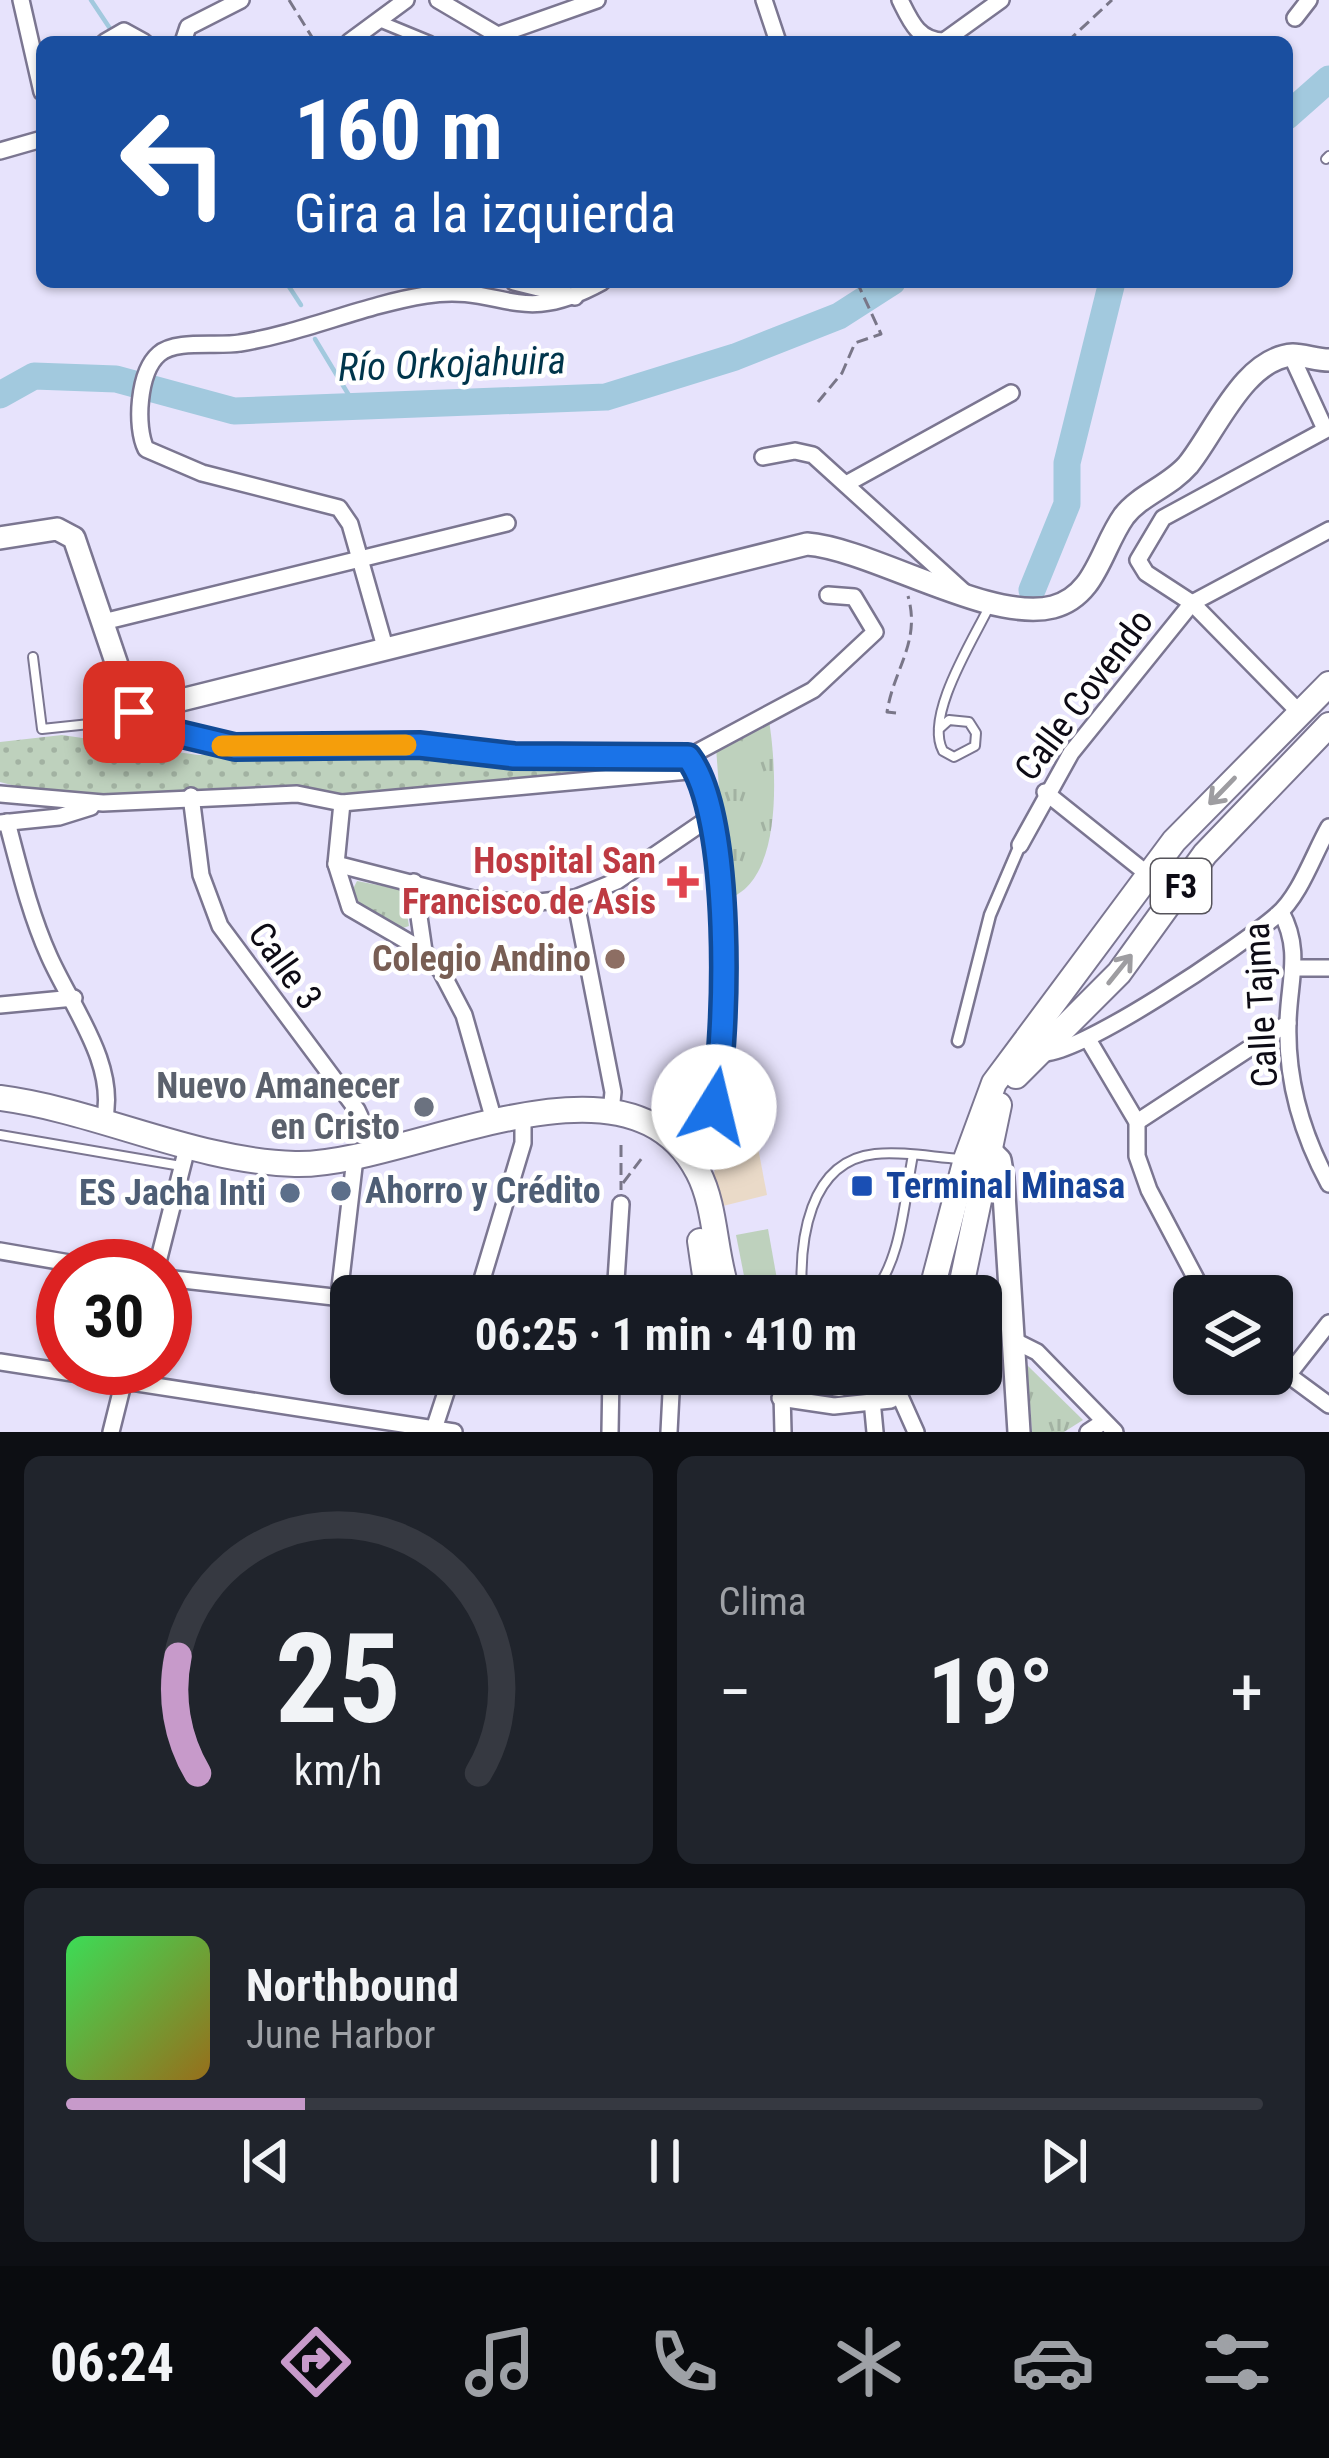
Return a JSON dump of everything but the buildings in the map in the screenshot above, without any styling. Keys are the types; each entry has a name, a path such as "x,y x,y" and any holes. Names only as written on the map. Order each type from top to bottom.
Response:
{"main road":[{"path":"0,538 68,532 80,544 134,712 808,544 993,601 1052,607 1086,588 1128,511 1187,465 1251,378 1291,355 1329,360"},
{"name":"F3","path":"1032,1047 1174,841 1329,683"},
{"path":"1300,713 1325,729"},
{"name":"F3","path":"937,1275 977,1154 988,1095 1032,1047 1119,973 1205,854 1325,729"},
{"path":"1150,875 1175,894"},
{"path":"0,1098 104,1121 185,1155 294,1164 365,1155 558,1108 611,1112 649,1124 697,1170 709,1275"},
{"path":"611,1112 659,1149 688,1188 708,1275"},
{"path":"963,1275 981,1189 977,1154 1000,1160 1003,1178 1019,1432"}],"street":[{"path":"21,0 36,66"},
{"path":"185,36 188,27 241,0"},
{"path":"358,36 406,0"},
{"path":"438,0 494,36"},
{"path":"510,36 597,0"},
{"path":"764,0 776,36"},
{"path":"899,0 914,28 927,36"},
{"path":"950,36 1001,0"},
{"path":"1294,19 1309,0"},
{"path":"379,21 415,36"},
{"path":"0,151 36,141"},
{"path":"538,288 574,297"},
{"path":"385,647 350,524 339,508 255,488 155,455 141,440 139,414 151,367 159,354 174,347 242,343 418,296 473,296 535,307 591,288"},
{"path":"1291,355 1327,429 1163,518 1138,560 1146,573 1192,602 1300,713"},
{"path":"846,484 1011,393"},
{"path":"763,457 795,451 813,454 963,591"},
{"path":"103,622 508,523"},
{"name":"Calle Covendo","path":"958,1041 990,916 1020,845 1045,793 1108,703 1192,602 1329,530"},
{"path":"0,794 104,802 297,794 342,802 693,764 813,690 875,632 854,597 828,595"},
{"path":"134,712 168,731 235,747 419,745 514,756 693,764"},
{"path":"693,764 712,816 725,992 724,1046 697,1170"},
{"path":"1045,793 1150,875"},
{"name":"Calle 3","path":"191,796 201,875 220,926 357,1110 365,1155"},
{"path":"104,802 59,817 3,822 48,955 74,998 109,1101 104,1121"},
{"path":"342,802 337,864 356,915 424,951"},
{"path":"337,864 473,899 530,903 575,898 617,880 712,816"},
{"name":"Calle Tajma","path":"1329,827 1281,912 1293,934 1288,1023 1294,1096 1310,1148 1329,1184"},
{"path":"414,882 424,951 464,1015 495,1124"},
{"path":"575,898 614,1092 611,1112"},
{"path":"1032,1047 1054,1056 1089,1041 1281,912"},
{"path":"1294,968 1329,968"},
{"path":"0,1005 74,998"},
{"path":"1137,1122 1288,1023"},
{"path":"1089,1041 1137,1122 1137,1156 1149,1190 1194,1275"},
{"path":"483,1275 523,1143 523,1115"},
{"path":"164,1239 185,1155"},
{"path":"348,1275 365,1155"},
{"path":"616,1275 621,1204"},
{"path":"0,1251 36,1257"},
{"path":"192,1282 330,1296"},
{"path":"1293,1369 1329,1323"},
{"path":"1015,1341 1037,1352 1109,1427"},
{"path":"0,1363 36,1367"},
{"path":"1293,1379 1329,1405"},
{"path":"192,1388 454,1432"},
{"path":"111,1432 120,1395"},
{"path":"434,1430 445,1395"},
{"path":"610,1432 611,1395"},
{"path":"669,1432 671,1395"},
{"path":"782,1395 783,1432"},
{"path":"811,1395 834,1406 891,1400 898,1395"},
{"path":"899,1395 916,1432"},
{"path":"872,1400 875,1432"},
{"path":"1088,1432 1109,1427"}],"lane":[{"path":"939,729 949,719 969,722 976,733 975,746 966,755 948,755 940,746 939,729 956,674 993,601"},
{"path":"33,657 42,729 118,722 134,712"},
{"path":"0,1135 185,1155"},
{"path":"804,1275 808,1216 826,1178 872,1154 977,1154"},
{"path":"885,1275 913,1155"}],"path":[{"path":"289,0 311,36"},
{"path":"1073,36 1112,0"},
{"path":"818,402 842,373 855,343 881,334 860,288"},
{"path":"881,569 908,596 915,622 889,695 886,712 896,712"},
{"path":"621,1144 621,1204"},
{"path":"622,1184 642,1158"}],"shaded area":[{"path":"729,1095 748,1095 767,1195 719,1207 713,1185"}],"green space":[{"path":"769,720 774,792 768,846 746,888 727,899 716,747"},
{"path":"62,735 198,755 406,753 498,762 635,760 671,765 446,789 327,794 273,785 58,797 0,782 0,742"},
{"path":"357,881 403,890 409,926 403,928 362,908 352,891"},
{"path":"768,1229 776,1275 744,1275 736,1235"},
{"path":"1027,1365 1083,1420 1064,1432 1032,1432"}],"waterway":[{"path":"91,0 111,30"},
{"name":"Río Orkojahuira","path":"1293,111 1329,79"},
{"path":"290,288 301,305"},
{"name":"Río Orkojahuira","path":"0,395 34,376 116,379 234,411 606,397 735,357 839,316 883,288"},
{"path":"1032,590 1067,504 1067,463 1111,288"},
{"path":"315,339 356,407"}],"slow traffic":[{"path":"222,746 406,745"}],"place":[{"name":"Hospital San Francisco de Asis","path":"683,882"},
{"name":"Colegio Andino","path":"615,959"},
{"name":"Nuevo Amanecer en Cristo","path":"424,1107"},
{"name":"Terminal Minasa","path":"862,1186"},
{"name":"Ahorro y Crédito","path":"341,1191"},
{"name":"ES Jacha Inti","path":"290,1193"}],"route":[{"path":"134,712 168,731 235,747 419,745 514,756 688,757 699,770 712,816 725,992 724,1046 714,1107"}]}
